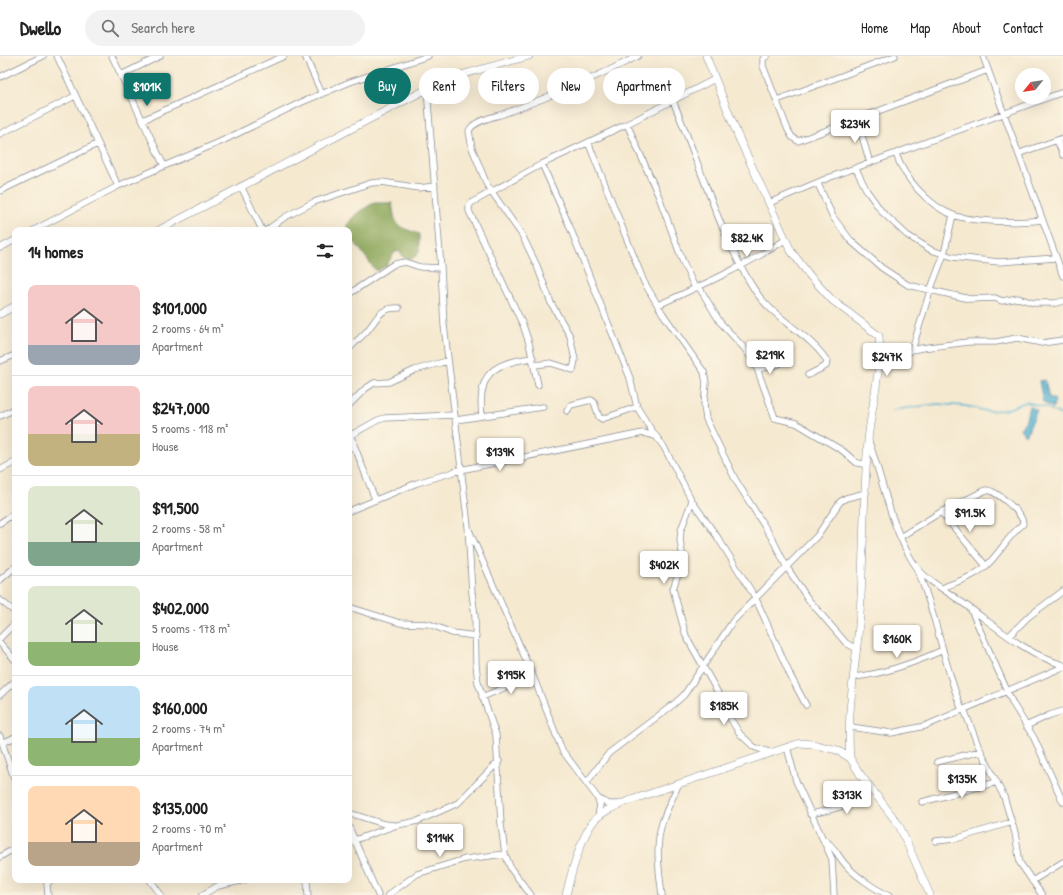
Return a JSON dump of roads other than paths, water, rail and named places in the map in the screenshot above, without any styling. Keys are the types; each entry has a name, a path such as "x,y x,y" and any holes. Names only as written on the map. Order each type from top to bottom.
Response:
{"street":[{"path":"0,77 43,56"},
{"path":"57,56 118,186"},
{"path":"112,56 164,166"},
{"path":"121,75 160,56"},
{"path":"143,120 284,56"},
{"path":"305,56 322,94"},
{"path":"40,227 118,186 322,94 365,76 428,56"},
{"path":"470,73 529,56"},
{"path":"534,365 551,363 573,370 575,360 571,340 551,303 540,272 522,235 492,192 472,148 468,135 470,128 476,124 528,105 606,72 638,56"},
{"path":"706,56 738,136 785,240 799,263 832,300 878,333 880,340 880,360 868,440 860,612 854,677 850,758"},
{"path":"767,56 763,59 763,66 788,130 792,137 798,140 988,70"},
{"path":"777,100 895,56"},
{"path":"983,56 1020,153 1041,220 1063,276"},
{"path":"685,95 715,79"},
{"path":"769,203 870,163 1063,92"},
{"path":"165,227 419,93"},
{"path":"0,134 75,96"},
{"path":"428,104 441,268 442,309 447,361 456,418 460,470 468,526 476,636 476,664 482,697 495,730 501,824 505,854 511,869 531,895"},
{"path":"538,385 533,358 523,324 468,207 471,203 542,164 667,104"},
{"path":"674,104 726,233 741,266 765,303 781,319 809,340 827,361 826,366 808,375"},
{"path":"857,119 870,163"},
{"path":"627,124 659,197 683,262 697,287 720,322 744,348 758,369 775,418 796,423 843,451 857,463 867,464"},
{"path":"1020,153 1060,138 1063,155"},
{"path":"588,142 637,268 658,305 702,368 706,383 704,406 706,419 735,479 773,540 786,566 813,606 846,643 856,649"},
{"path":"0,191 97,144"},
{"path":"896,154 906,177 912,184 926,197 953,215 1017,222 1041,220"},
{"path":"542,164 569,225 630,378 638,407 655,436 664,447 692,501 718,538 755,597 791,677 806,705"},
{"path":"856,169 873,202 893,224 918,242 944,254 1008,263 1056,258"},
{"path":"271,227 285,217 314,202 371,183 389,183 419,188 435,186"},
{"path":"818,184 833,217 851,241 882,268 908,285 970,299 995,298 1007,301 1018,298 1034,303 1056,303 1063,301"},
{"path":"241,186 261,227"},
{"path":"912,350 930,291 944,254 953,215"},
{"path":"658,305 741,266 785,240"},
{"path":"0,248 12,242"},
{"path":"352,292 394,264 405,262 420,267 441,268"},
{"path":"0,314 12,308"},
{"path":"352,346 367,332 375,320 384,311 388,308 399,308"},
{"path":"880,360 904,356 912,350 968,342 996,342 1012,338 1042,343 1063,340"},
{"path":"0,361 12,356"},
{"path":"482,416 481,395 486,377 506,362 533,358"},
{"path":"352,402 365,389 374,383 389,382 415,370 447,361"},
{"path":"758,369 778,364"},
{"path":"567,411 572,405 591,400 594,402 599,417 602,419 638,407"},
{"path":"352,432 385,418 456,418 502,415 543,407"},
{"path":"0,416 12,410"},
{"path":"352,510 417,483 460,470 642,433 655,436"},
{"path":"352,438 375,499"},
{"path":"868,440 892,518 917,569 943,650 951,683 981,751 997,782 1012,822 1020,862 1041,895"},
{"path":"0,470 12,464"},
{"path":"900,537 941,512 986,490 994,492 1018,512 1022,518 1022,524 1014,531 986,566 971,575 942,588"},
{"path":"587,782 609,753 679,700 727,628 755,597 821,532 840,502 846,498 866,493"},
{"path":"692,501 681,530 680,540 683,558 680,570 674,583 673,592 686,636 728,715 740,734 754,747 773,753"},
{"path":"941,512 986,566"},
{"path":"0,522 12,515"},
{"path":"468,526 533,676 562,750 587,782 597,797 600,805 598,816 585,836 566,895"},
{"path":"917,569 1009,636 1040,656 1063,666"},
{"path":"0,580 12,570"},
{"path":"1009,636 1028,617 1063,591"},
{"path":"0,600 12,610"},
{"path":"352,608 400,623 429,624 452,633 476,636"},
{"path":"970,608 1007,689 1026,726 1034,738 1063,802"},
{"path":"0,638 12,626"},
{"path":"0,644 12,657"},
{"path":"854,677 882,673 916,662 943,650"},
{"path":"851,727 890,733 931,724 983,702 1007,689 1063,666"},
{"path":"482,697 533,676"},
{"path":"0,695 12,684"},
{"path":"1026,726 1063,711"},
{"path":"0,736 12,772"},
{"path":"3,743 12,738"},
{"path":"598,816 620,804 787,748 806,743 837,750 850,758 898,825 927,894"},
{"path":"787,748 793,773 810,814 823,838 833,864 835,895"},
{"path":"937,762 981,751"},
{"path":"378,895 352,841 397,825 418,822 458,803 498,761"},
{"path":"922,802 997,782"},
{"path":"662,895 658,862 660,834 662,823 678,785"},
{"path":"810,814 843,807 853,802 870,787"},
{"path":"597,797 609,804 620,804"},
{"path":"352,814 384,824 397,825"},
{"path":"936,841 955,839 1012,822"},
{"path":"823,838 832,844 849,869 873,887 889,895"},
{"path":"0,857 12,850"},
{"path":"388,895 417,874 465,860 505,854"},
{"path":"1032,881 1063,862"},
{"path":"48,883 47,884 48,895"},
{"path":"152,883 161,895"},
{"path":"202,895 218,886 232,883"},
{"path":"307,883 308,895"},
{"path":"873,887 877,895"}],"water":[{"path":"1045,380 1049,397 1055,400 1053,408 1043,402 1039,381"},
{"path":"1029,406 1037,410 1026,436 1020,429 1026,420"}],"waterway":[{"path":"893,410 937,404 966,406 986,411 1005,410 1026,402 1048,408 1063,416"}]}
